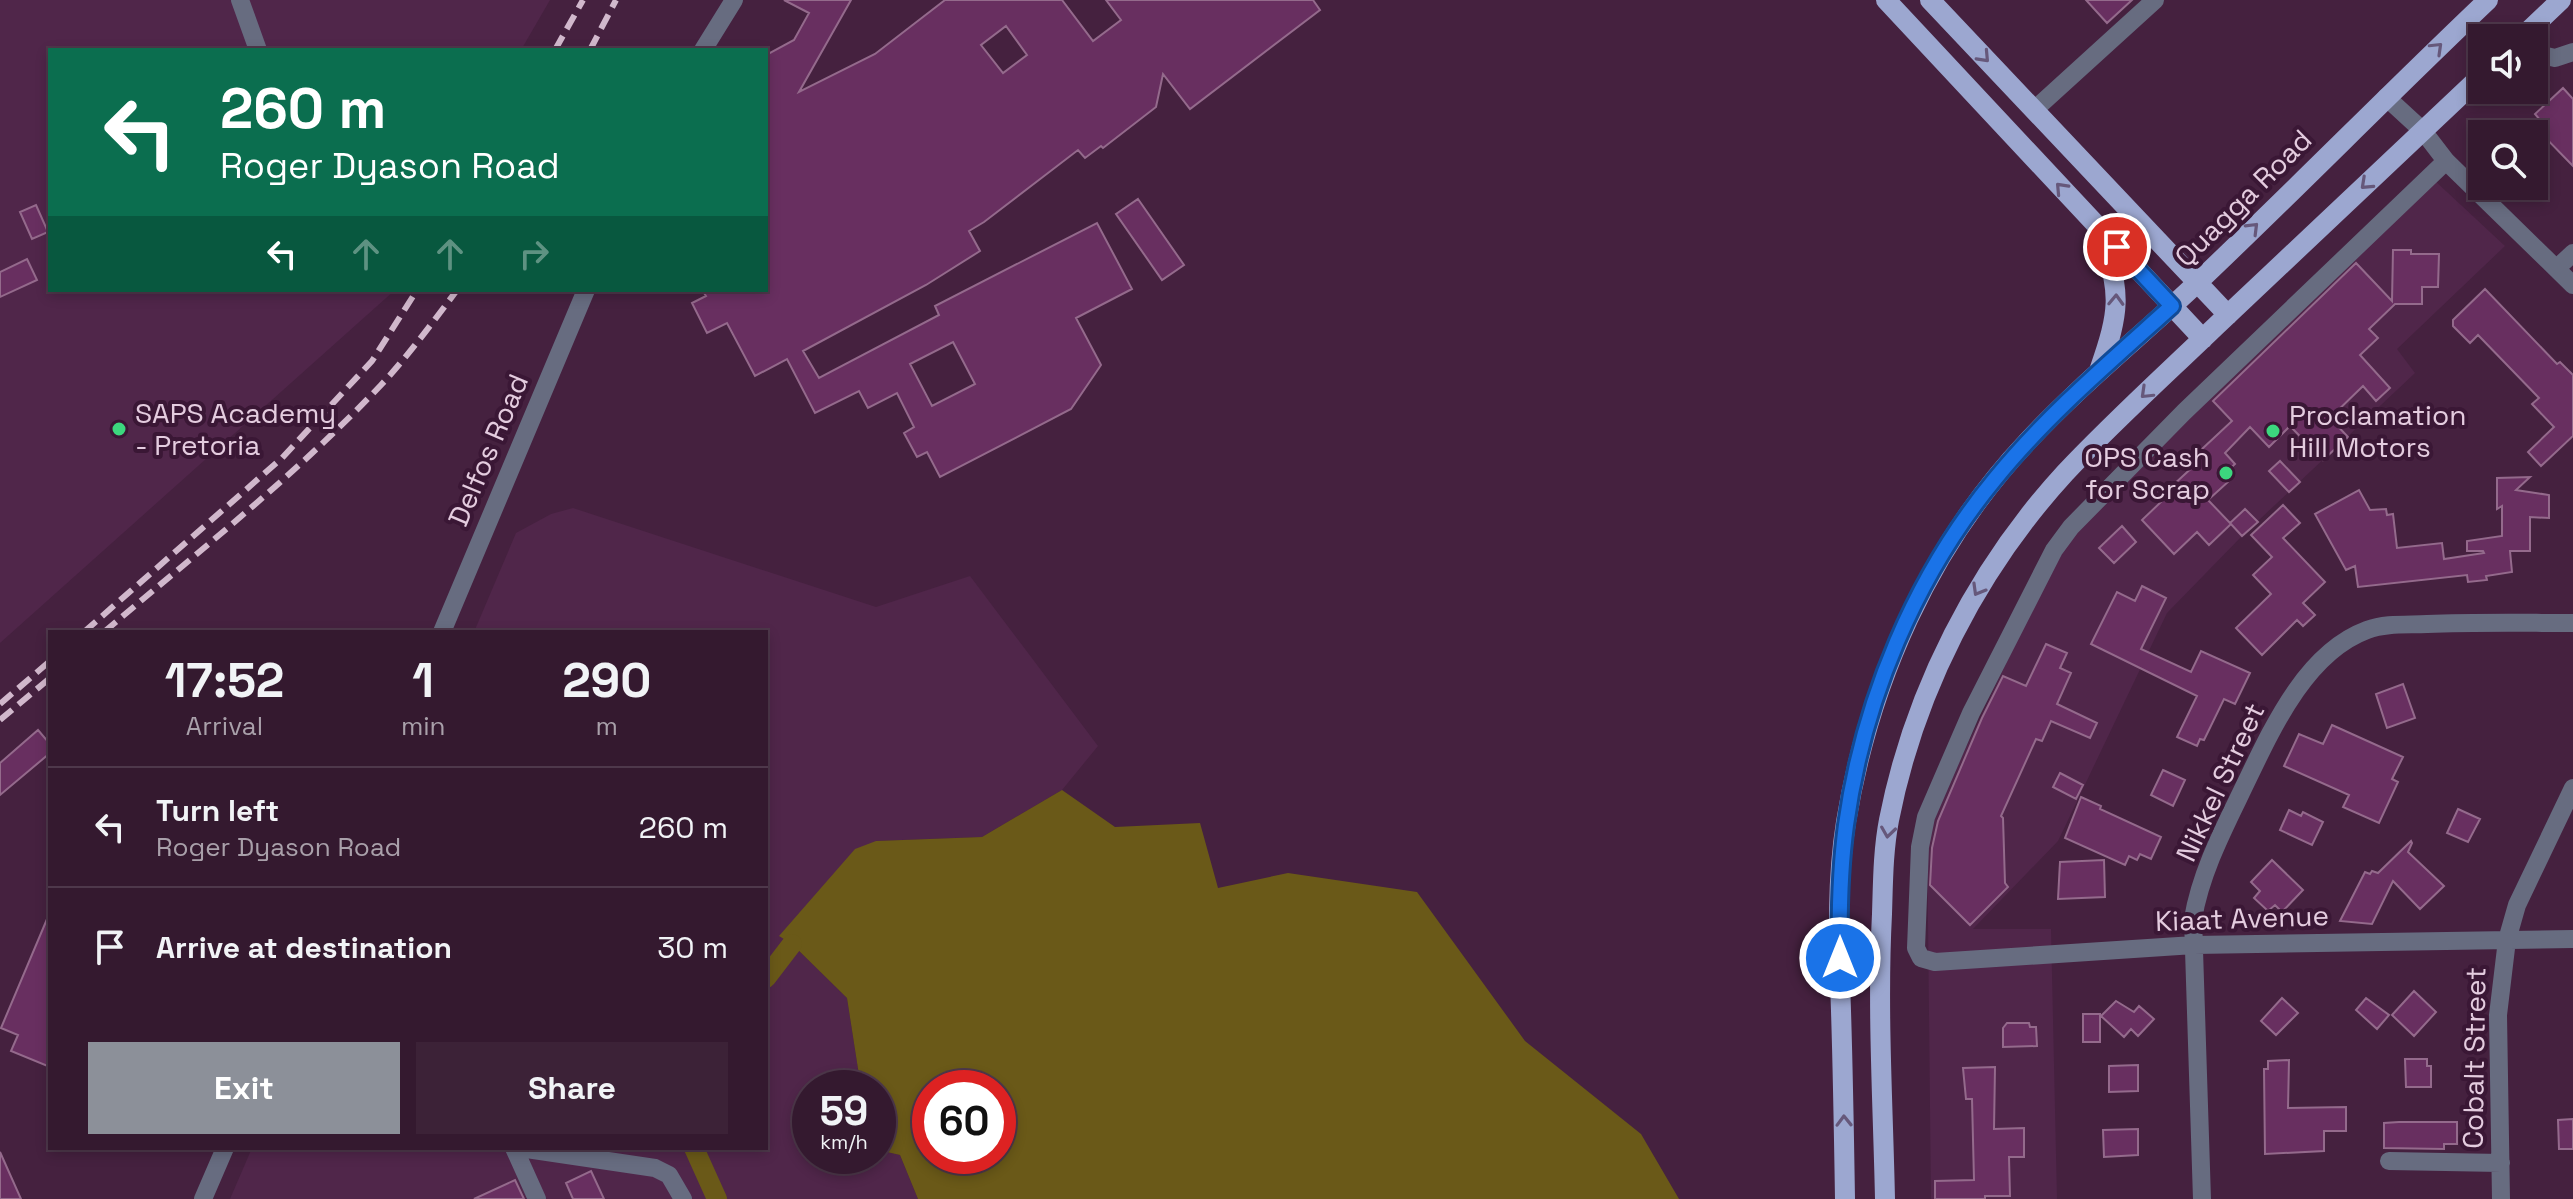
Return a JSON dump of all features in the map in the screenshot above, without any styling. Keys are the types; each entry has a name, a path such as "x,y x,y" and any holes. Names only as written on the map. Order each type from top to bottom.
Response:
{"main road":[{"path":"1886,0 2203,339"},
{"path":"1930,0 2228,315"},
{"name":"Quagga Road","path":"1845,1199 1839,906 1846,825 1873,705 1907,620 1957,532 1993,481 2028,441 2098,372 2197,283 2488,0"},
{"path":"2536,24 2561,0"},
{"path":"1885,1199 1879,962 1889,820 1928,688 1952,636 1981,585 2024,523 2065,474 2468,88"},
{"path":"2098,372 2115,318 2117,294 2112,264 2099,228"}],"street":[{"path":"240,0 256,48"},
{"path":"704,48 734,0"},
{"path":"2034,110 2155,0"},
{"path":"2567,54 2573,73"},
{"path":"2386,97 2423,131 2446,161 2573,285"},
{"name":"Kiaat Avenue","path":"2446,161 2184,412 2103,493 2054,550 1971,713 1926,817 1917,886 1917,953 1925,960 1943,962 2194,945 2573,939"},
{"path":"2557,268 2573,253"},
{"name":"Delfos Road","path":"443,630 585,292"},
{"name":"Nikkel Street","path":"2202,1199 2195,908 2213,852 2277,720 2326,656 2363,631 2392,625 2573,623"},
{"name":"Cobalt Street","path":"2501,1199 2498,1015 2507,940 2517,905 2573,788"},
{"path":"203,1199 224,1150"},
{"path":"518,1150 537,1199"},
{"path":"531,1150 655,1168 669,1175 683,1199"},
{"path":"2389,1161 2501,1163"}],"shaded area":[{"name":"SAPS Academy - Pretoria","path":"0,0 550,0 522,48 48,48 48,292 393,292 0,643"},
{"path":"2433,179 2505,246 2397,349 2415,373 2242,536 2167,613 2058,841 1973,929 2051,929 2057,1199 1931,1199 1927,829 2068,534"},
{"path":"573,508 876,607 970,576 1098,746 1062,790 982,837 876,841 780,936 847,998 858,1070 792,1070 792,1174 896,1174 896,1154 900,1155 918,1199 230,1199 251,1150 768,1150 768,630 475,630 516,533 551,514"},
{"path":"1062,790 1115,827 1200,823 1218,888 1288,873 1417,892 1525,1041 1641,1134 1679,1199 918,1199 900,1155 896,1154 896,1070 858,1070 847,998 792,944 779,936 855,849 876,841 982,837"}],"building":[{"path":"784,0 851,0 799,92 875,54 945,0 1062,0 1093,41 1121,20 1106,0 1313,0 1320,10 1190,109 1163,74 1156,107 1085,158 1078,150 969,231 980,251 926,285 803,351 819,378 939,315 935,306 1097,223 1132,289 1076,318 1101,365 1071,409 940,477 927,452 917,457 904,433 914,427 897,393 868,408 859,391 815,413 787,359 755,376 727,323 707,333 692,303 706,296 703,292 768,292 768,54 794,40 809,13","holes":["1006,26 1027,55 1003,73 981,45","953,342 975,384 932,406 910,364"]},
{"path":"2086,0 2132,0 2107,23"},
{"path":"2563,88 2573,99 2573,166 2548,140 2548,120 2540,120 2535,114"},
{"path":"1138,199 1184,265 1162,280 1116,214"},
{"path":"36,205 48,232 32,239 20,212"},
{"path":"2393,250 2411,250 2411,254 2439,254 2438,287 2422,287 2422,304 2395,304 2369,329 2378,338 2360,355 2390,388 2376,401 2363,386 2330,418 2348,437 2323,460 2290,426 2269,447 2250,427 2225,453 2235,464 2223,475 2229,481 2208,500 2231,524 2209,545 2197,532 2174,554 2142,520 2162,501 2159,498 2197,463 2195,460 2203,453 2201,450 2232,421 2213,401 2356,263 2392,301"},
{"path":"27,259 37,280 0,297 0,272"},
{"path":"2485,289 2557,364 2560,362 2573,375 2573,436 2541,466 2528,452 2554,427 2532,404 2539,398 2478,335 2470,343 2453,326 2453,320"},
{"path":"2280,461 2300,482 2289,492 2269,471"},
{"path":"2530,477 2516,490 2549,495 2549,518 2530,517 2530,551 2510,551 2512,572 2486,576 2487,580 2468,582 2467,575 2358,587 2355,566 2346,570 2315,514 2359,490 2370,510 2386,509 2387,515 2393,514 2397,548 2442,543 2444,559 2484,553 2467,551 2467,541 2502,536 2502,506 2497,509 2497,478"},
{"path":"2283,505 2300,523 2283,538 2325,582 2303,603 2315,615 2303,626 2297,620 2262,655 2236,628 2271,594 2253,575 2272,557 2251,535"},
{"path":"2245,509 2258,522 2242,536 2230,523"},
{"path":"2122,526 2136,542 2114,563 2099,548"},
{"path":"2142,586 2166,598 2141,649 2191,672 2201,651 2250,673 2235,704 2224,699 2204,740 2200,739 2197,746 2177,737 2197,696 2091,644 2117,592 2135,601"},
{"path":"2046,644 2067,653 2060,668 2071,673 2057,704 2097,723 2090,738 2051,721 2042,741 2036,739 2001,816 2005,883 2008,887 1970,925 1930,885 1932,848 1938,821 2003,676 2026,686"},
{"path":"2403,684 2415,718 2387,728 2376,694"},
{"path":"2332,725 2403,757 2392,779 2398,782 2379,823 2343,807 2349,795 2284,766 2299,734 2323,744"},
{"path":"38,730 48,742 48,755 0,795 0,763"},
{"path":"2163,770 2185,780 2173,806 2151,795"},
{"path":"2060,773 2083,785 2076,799 2053,787"},
{"path":"2081,797 2161,837 2151,859 2140,854 2137,860 2129,856 2125,865 2065,838"},
{"path":"2458,809 2480,819 2468,842 2447,833"},
{"path":"2289,810 2301,816 2303,812 2323,822 2312,845 2280,830"},
{"path":"2411,841 2408,852 2444,886 2420,909 2393,881 2372,924 2340,921 2365,872 2378,873"},
{"path":"2104,860 2105,897 2058,899 2060,862"},
{"path":"2272,860 2303,890 2282,912 2275,905 2268,911 2254,898 2260,891 2251,882"},
{"path":"48,917 48,1066 11,1051 18,1035 1,1028"},
{"path":"2414,991 2436,1012 2414,1036 2392,1015"},
{"path":"2282,998 2298,1013 2276,1035 2261,1021"},
{"path":"2366,998 2389,1015 2377,1029 2356,1010"},
{"path":"2116,1001 2134,1012 2139,1006 2154,1019 2138,1036 2131,1029 2124,1037 2101,1016"},
{"path":"2083,1014 2100,1014 2100,1042 2083,1042"},
{"path":"2007,1023 2029,1023 2030,1027 2036,1027 2037,1046 2003,1047 2003,1028"},
{"path":"2405,1059 2427,1059 2427,1066 2431,1066 2431,1087 2406,1087"},
{"path":"2289,1060 2288,1108 2346,1107 2346,1131 2324,1131 2324,1151 2265,1154 2264,1069 2268,1069 2268,1061"},
{"path":"2138,1065 2138,1091 2109,1092 2109,1066"},
{"path":"1995,1067 1994,1129 2024,1128 2024,1157 2009,1157 2010,1196 1935,1199 1935,1181 1974,1180 1972,1099 1966,1099 1963,1068"},
{"path":"2573,1119 2573,1149 2559,1149 2558,1120"},
{"path":"2457,1122 2457,1144 2444,1144 2444,1149 2384,1148 2384,1123"},
{"path":"2138,1129 2138,1155 2104,1157 2103,1130"},
{"path":"0,1152 21,1199 0,1199"},
{"path":"591,1171 604,1199 573,1199 566,1183"},
{"path":"515,1180 524,1199 474,1199"}],"waterway":[{"path":"768,975 792,944"},
{"path":"695,1150 717,1199"}],"railway":[{"path":"556,48 583,0"},
{"path":"591,48 616,0"},
{"path":"86,630 282,458 372,361 416,292"},
{"path":"106,630 246,512 349,418 401,362 455,292"},
{"path":"0,704 48,663"},
{"path":"0,720 48,680"}],"place":[{"name":"SAPS Academy - Pretoria","path":"119,429"},
{"name":"Proclamation Hill Motors","path":"2273,431"},
{"name":"OPS Cash for Scrap","path":"2226,473"}],"route":[{"path":"1840,958 1839,906 1846,825 1873,705 1907,620 1957,532 1993,481 2028,441 2098,372 2172,306 2117,247"}]}
